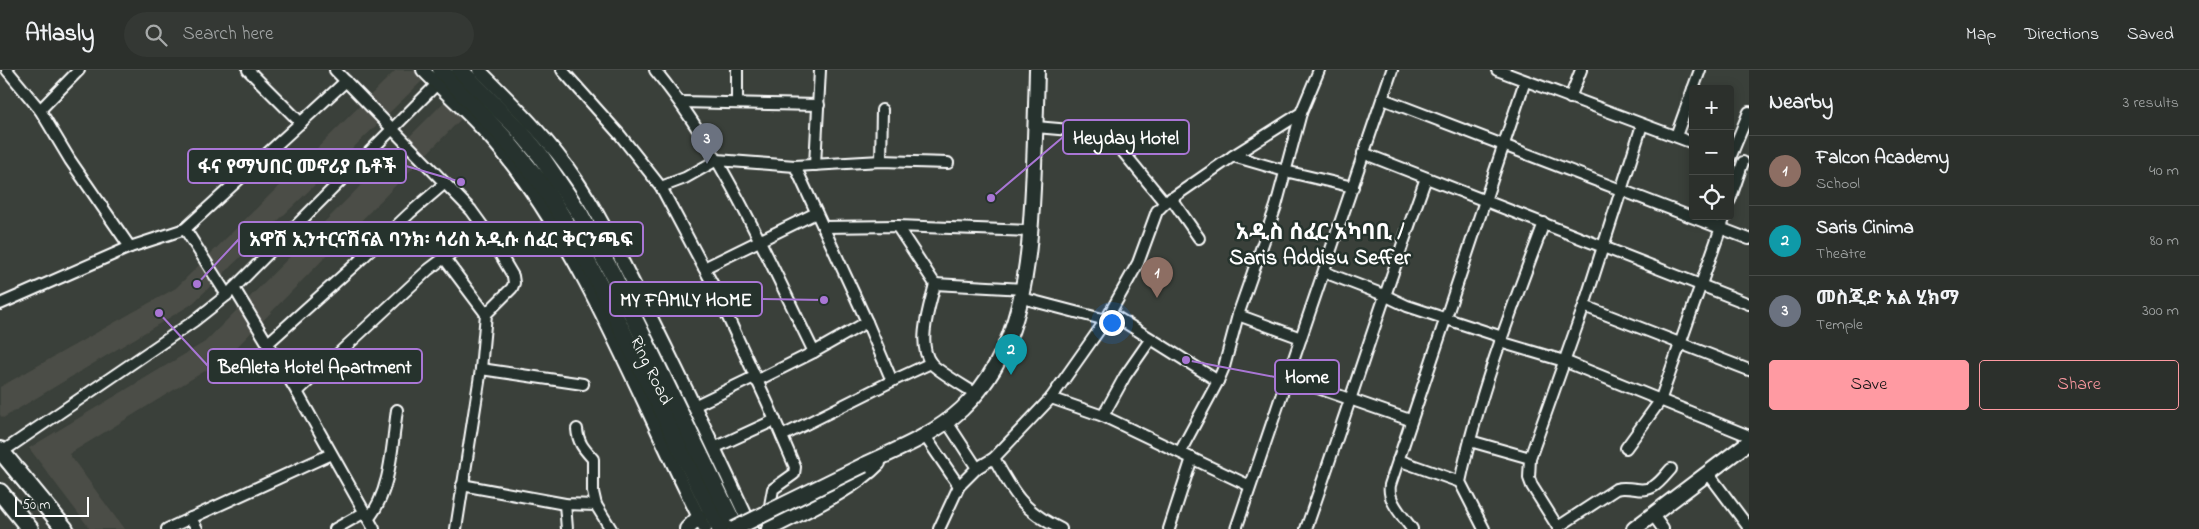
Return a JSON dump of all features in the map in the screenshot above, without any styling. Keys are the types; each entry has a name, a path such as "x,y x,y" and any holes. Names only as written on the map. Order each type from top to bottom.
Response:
{"main road":[{"name":"Ring Road","path":"460,70 519,130 540,155 580,214 613,275 735,529"},
{"path":"735,529 925,436 947,422 976,394 1000,360 1023,294 1031,231 1036,127 1036,70"},
{"name":"Ring Road","path":"439,77 506,140 541,183 566,221 599,283 720,529"},
{"path":"1634,529 1749,442"},
{"path":"1,451 65,529"},
{"path":"769,529 863,476 885,455"},
{"path":"0,492 30,529"},
{"path":"687,529 702,523"}],"street":[{"path":"7,70 40,110 70,160 130,246"},
{"path":"40,110 79,70"},
{"path":"248,70 300,123"},
{"path":"336,70 471,210 487,232 513,276 514,283 512,288 486,314 481,369 456,529"},
{"name":"Ring Road","path":"424,70 439,77 507,158 562,240 586,284 702,523"},
{"path":"479,70 532,122 577,181 606,230 648,313 752,529"},
{"path":"562,70 620,135 661,187 712,285 795,467 794,474 772,489 769,511"},
{"path":"655,70 681,102 729,179 814,352"},
{"path":"737,70 737,103"},
{"path":"815,165 820,70"},
{"path":"1180,452 1224,367 1238,315 1264,242 1301,113 1319,70"},
{"path":"1236,529 1289,378 1392,70"},
{"path":"1497,70 1520,76 1570,98 1689,141"},
{"path":"1570,98 1581,70"},
{"path":"1694,85 1699,70"},
{"path":"1412,529 1391,498 1389,491 1410,420 1486,200 1503,144 1520,76"},
{"path":"1,451 194,321 230,292 394,130 439,77"},
{"path":"0,304 130,246 185,229 346,81"},
{"path":"1383,99 1749,239"},
{"path":"1676,136 1689,100"},
{"path":"681,102 819,104"},
{"path":"881,161 882,110"},
{"path":"1734,148 1749,112"},
{"path":"939,529 959,486 978,468 994,458 1051,398 1108,317 1138,263 1152,220 1168,201 1233,156 1301,113"},
{"path":"1642,125 1584,306 1530,458 1529,478 1532,486 1559,528 1616,489 1625,488 1644,491 1652,489 1671,469"},
{"path":"1036,127 1104,133 1110,136 1200,238"},
{"path":"1363,153 1749,304"},
{"path":"1233,156 1353,188"},
{"path":"661,187 685,178 717,160 795,166 881,161 948,163"},
{"path":"1734,160 1746,164 1734,191"},
{"path":"795,166 892,380"},
{"path":"1306,529 1351,401 1384,295 1426,178"},
{"path":"267,344 410,213 446,183"},
{"path":"704,268 816,213"},
{"path":"1626,448 1660,401 1724,220"},
{"path":"1484,529 1460,482 1501,339 1544,223"},
{"path":"897,226 935,284 924,333 924,342 931,363 976,394"},
{"path":"823,228 897,226 1031,231"},
{"path":"185,229 267,344 298,392 374,529"},
{"path":"298,392 428,270 487,232"},
{"path":"444,258 486,314"},
{"path":"1324,272 1384,295 1406,306 1564,361 1749,436"},
{"path":"935,284 1023,294 1108,317 1218,381"},
{"path":"648,313 712,285"},
{"path":"1584,306 1749,370"},
{"path":"1238,315 1301,338"},
{"path":"694,406 814,352 867,322"},
{"path":"1103,416 1125,376 1150,340"},
{"path":"782,436 892,380 931,363"},
{"path":"481,369 583,384"},
{"path":"1289,378 1410,420"},
{"path":"1051,398 1103,416 1250,486"},
{"path":"335,529 366,516 378,508 390,459 397,410"},
{"path":"714,448 775,420"},
{"path":"947,422 978,468"},
{"path":"577,429 578,439 584,450 593,459 593,492 596,505 611,529"},
{"path":"925,436 959,486"},
{"path":"1470,442 1530,458"},
{"path":"167,529 332,454"},
{"path":"994,458 1016,497 1030,511 1061,529"},
{"path":"1169,529 1192,458"},
{"path":"1398,460 1460,482"},
{"path":"1708,473 1749,528"},
{"path":"462,485 565,504 596,505"},
{"path":"565,504 567,529"},
{"path":"1653,514 1663,529"},
{"path":"191,518 197,529"}],"shaded area":[{"path":"396,70 415,70 423,80 192,304 3,418 0,415 0,387 176,288"},
{"path":"447,99 464,116 226,358 69,454 124,529 90,529 29,448 205,342"}],"tram line":[{"path":"0,465 53,529"}],"place":[{"name":"መስጂድ አል ሂክማ","path":"707,164"},
{"name":"ፋና የማህበር መኖሪያ ቤቶች","path":"461,182"},
{"name":"Heyday Hotel","path":"991,198"},
{"name":"አዋሽ ኢንተርናሽናል ባንክ፡ ሳሪስ አዲሱ ሰፈር ቅርንጫፍ","path":"197,284"},
{"name":"Falcon Academy","path":"1157,298"},
{"name":"MY FAMILY HOME","path":"824,300"},
{"name":"BeAleta Hotel Apartment","path":"159,313"},
{"name":"Home","path":"1186,360"},
{"name":"Saris Cinima","path":"1011,375"}],"district":[{"name":"አዲስ ሰፈር አካባቢ / Saris Addisu Seffer","path":"1320,246"}]}
